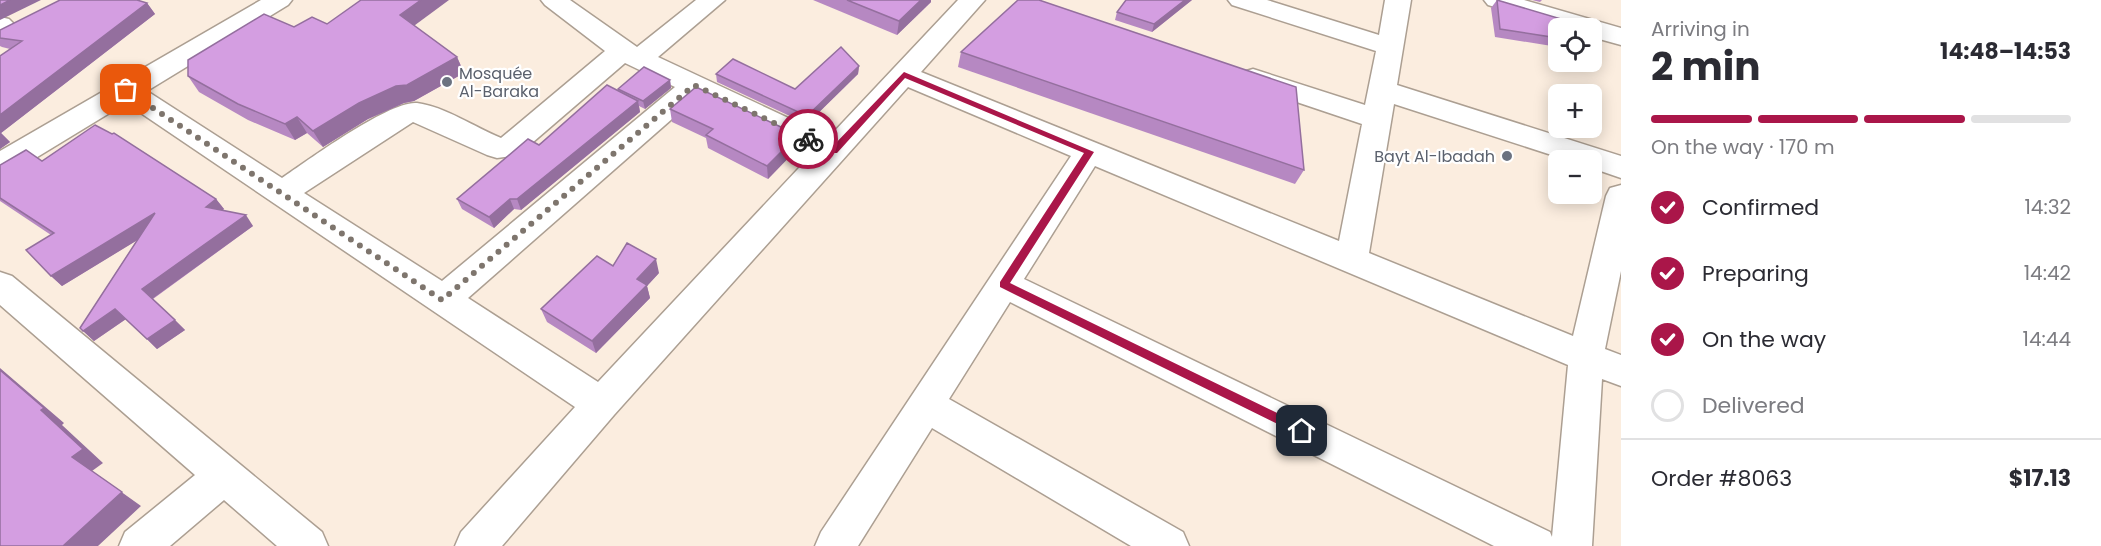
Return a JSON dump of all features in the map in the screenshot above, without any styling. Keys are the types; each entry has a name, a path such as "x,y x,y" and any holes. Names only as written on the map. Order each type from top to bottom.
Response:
{"street":[{"path":"0,165 279,0"},
{"path":"554,0 631,55 834,151"},
{"path":"281,193 399,117 413,112 424,114 497,148 507,148 631,55 712,0"},
{"path":"1241,0 1390,48"},
{"path":"1352,260 1398,0"},
{"path":"1497,0 1621,37"},
{"path":"475,546 601,404 904,75 963,2"},
{"path":"1233,71 1376,119"},
{"path":"904,75 1621,371"},
{"path":"442,300 694,85"},
{"path":"126,90 601,404"},
{"path":"1382,90 1621,167"},
{"path":"835,546 1089,152"},
{"path":"1572,546 1586,356 1621,196"},
{"path":"1004,284 1536,546"},
{"path":"0,285 308,546"},
{"path":"926,405 1169,546"},
{"path":"139,546 224,475"}],"building":[{"path":"0,0 10,0 0,5"},
{"path":"60,0 137,0 147,3 0,115 0,56 22,41 0,38 0,30"},
{"path":"361,0 421,0 400,15 457,57 407,85 396,86 359,103 313,131 297,117 285,124 238,104 188,76 188,60 264,14 294,27 312,17 327,24"},
{"path":"847,0 921,0 899,21"},
{"path":"1018,0 1039,0 1296,87 1304,170 961,52"},
{"path":"1126,0 1185,0 1154,24 1117,12"},
{"path":"1497,0 1558,18 1548,18 1548,36 1500,29"},
{"path":"841,47 859,66 807,116 716,74 733,59 795,89"},
{"path":"644,67 670,80 643,101 618,89"},
{"path":"607,85 638,101 517,199 510,199 489,217 457,199 528,139 539,145"},
{"path":"696,87 798,135 767,166 706,135 713,129 670,109"},
{"path":"95,125 114,133 216,199 206,207 246,215 142,289 175,320 147,339 115,309 83,331 80,328 155,213 51,276 26,250 54,233 0,198 0,165 26,150 42,161"},
{"path":"627,243 656,259 637,279 647,285 592,341 541,309 597,256 613,266"},
{"path":"0,370 44,408 41,410 83,449 72,457 122,492 63,546 0,546"}],"way so far":[{"path":"126,90 442,300 694,85 808,139"}],"place":[{"name":"Mosquée Al-Baraka","path":"447,82"},
{"name":"Bayt Al-Ibadah","path":"1507,156"}],"route":[{"path":"808,139 834,151 904,75 1089,152 1004,284 1302,431"}]}
